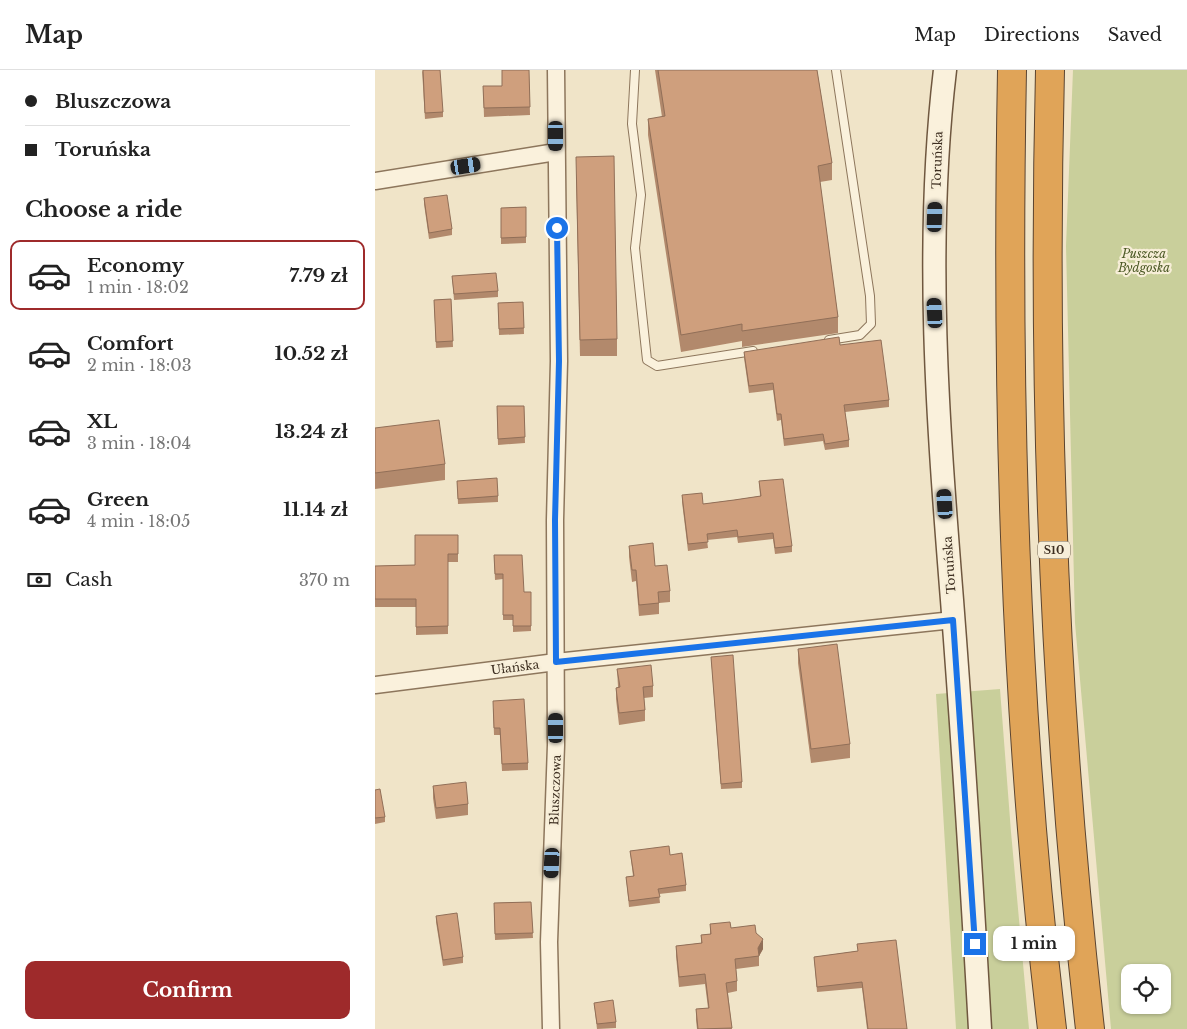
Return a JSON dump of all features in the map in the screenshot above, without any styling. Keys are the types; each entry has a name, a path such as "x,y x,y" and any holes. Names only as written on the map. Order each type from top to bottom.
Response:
{"highway":[{"path":"1012,70 1011,330 1014,516 1023,714 1040,930 1052,1029"},
{"name":"S10","path":"1051,70 1048,166 1048,328 1052,512 1061,712 1078,923 1090,1029"}],"street":[{"name":"Bluszczowa","path":"551,1029 549,942 555,774 555,520 559,361 555,70"},
{"name":"Toruńska","path":"945,70 939,120 933,275 942,465 980,1029"},
{"path":"375,181 556,152"},
{"name":"Ułańska","path":"375,685 556,662 953,620"}],"lane":[{"path":"635,70 632,124 641,195 635,248 647,360 657,366 764,350"},
{"path":"822,341 860,335 871,324 870,296 836,70"}],"green space":[{"name":"Puszcza Bydgoska","path":"1073,70 1187,70 1187,1029 1111,1029 1075,623 1066,246"},
{"path":"1000,689 1029,1029 956,1029 936,694"}],"building":[{"path":"423,70 440,70 443,112 425,113"},
{"path":"502,70 529,70 530,107 484,108 483,86 502,86"},
{"path":"658,70 817,70 832,163 818,166 838,317 742,331 742,324 681,335 648,119 665,116"},
{"path":"614,156 617,339 580,340 576,157"},
{"path":"447,195 452,229 429,233 424,198"},
{"path":"526,207 526,237 501,238 501,208"},
{"path":"496,273 498,291 454,294 452,276"},
{"path":"451,299 453,341 436,342 434,300"},
{"path":"523,302 524,328 499,329 498,303"},
{"path":"839,337 840,345 881,340 889,400 844,405 849,440 825,444 823,434 784,439 781,414 777,414 773,383 749,386 744,352"},
{"path":"497,406 524,406 525,437 498,439"},
{"path":"439,420 445,464 375,473 375,428"},
{"path":"497,478 498,496 458,499 457,481"},
{"path":"783,479 792,546 775,548 773,533 738,537 737,530 707,534 708,542 688,544 682,495 702,493 703,504 761,496 759,481"},
{"path":"415,535 458,535 458,554 448,554 448,626 416,627 416,599 375,599 375,566 415,565"},
{"path":"653,543 655,566 667,565 670,591 658,592 659,603 639,605 636,570 632,570 629,546"},
{"path":"494,555 522,555 524,592 531,592 531,626 513,626 513,615 503,615 503,574 495,574"},
{"path":"837,644 850,744 811,749 798,649"},
{"path":"733,655 742,782 721,784 711,657"},
{"path":"651,665 653,686 643,687 645,710 619,713 616,688 620,687 617,669"},
{"path":"524,699 528,763 502,764 500,728 494,728 493,701"},
{"path":"466,782 468,804 436,808 433,786"},
{"path":"380,789 385,817 375,818 375,790"},
{"path":"669,846 670,855 682,853 686,885 658,889 660,897 629,901 626,877 634,876 630,851"},
{"path":"531,902 533,933 495,934 494,903"},
{"path":"457,913 463,957 443,960 436,916"},
{"path":"730,922 731,928 755,925 756,933 763,939 758,948 759,956 735,959 737,981 726,983 732,1028 698,1029 696,1009 709,1008 705,974 679,977 676,946 702,943 701,935 711,934 710,924"},
{"path":"896,940 907,1029 868,1029 862,982 817,987 814,957 858,951 857,944"},
{"path":"613,1000 616,1022 597,1024 594,1003"}],"route":[{"path":"557,228 559,361 555,520 556,662 953,620 975,944"}]}
